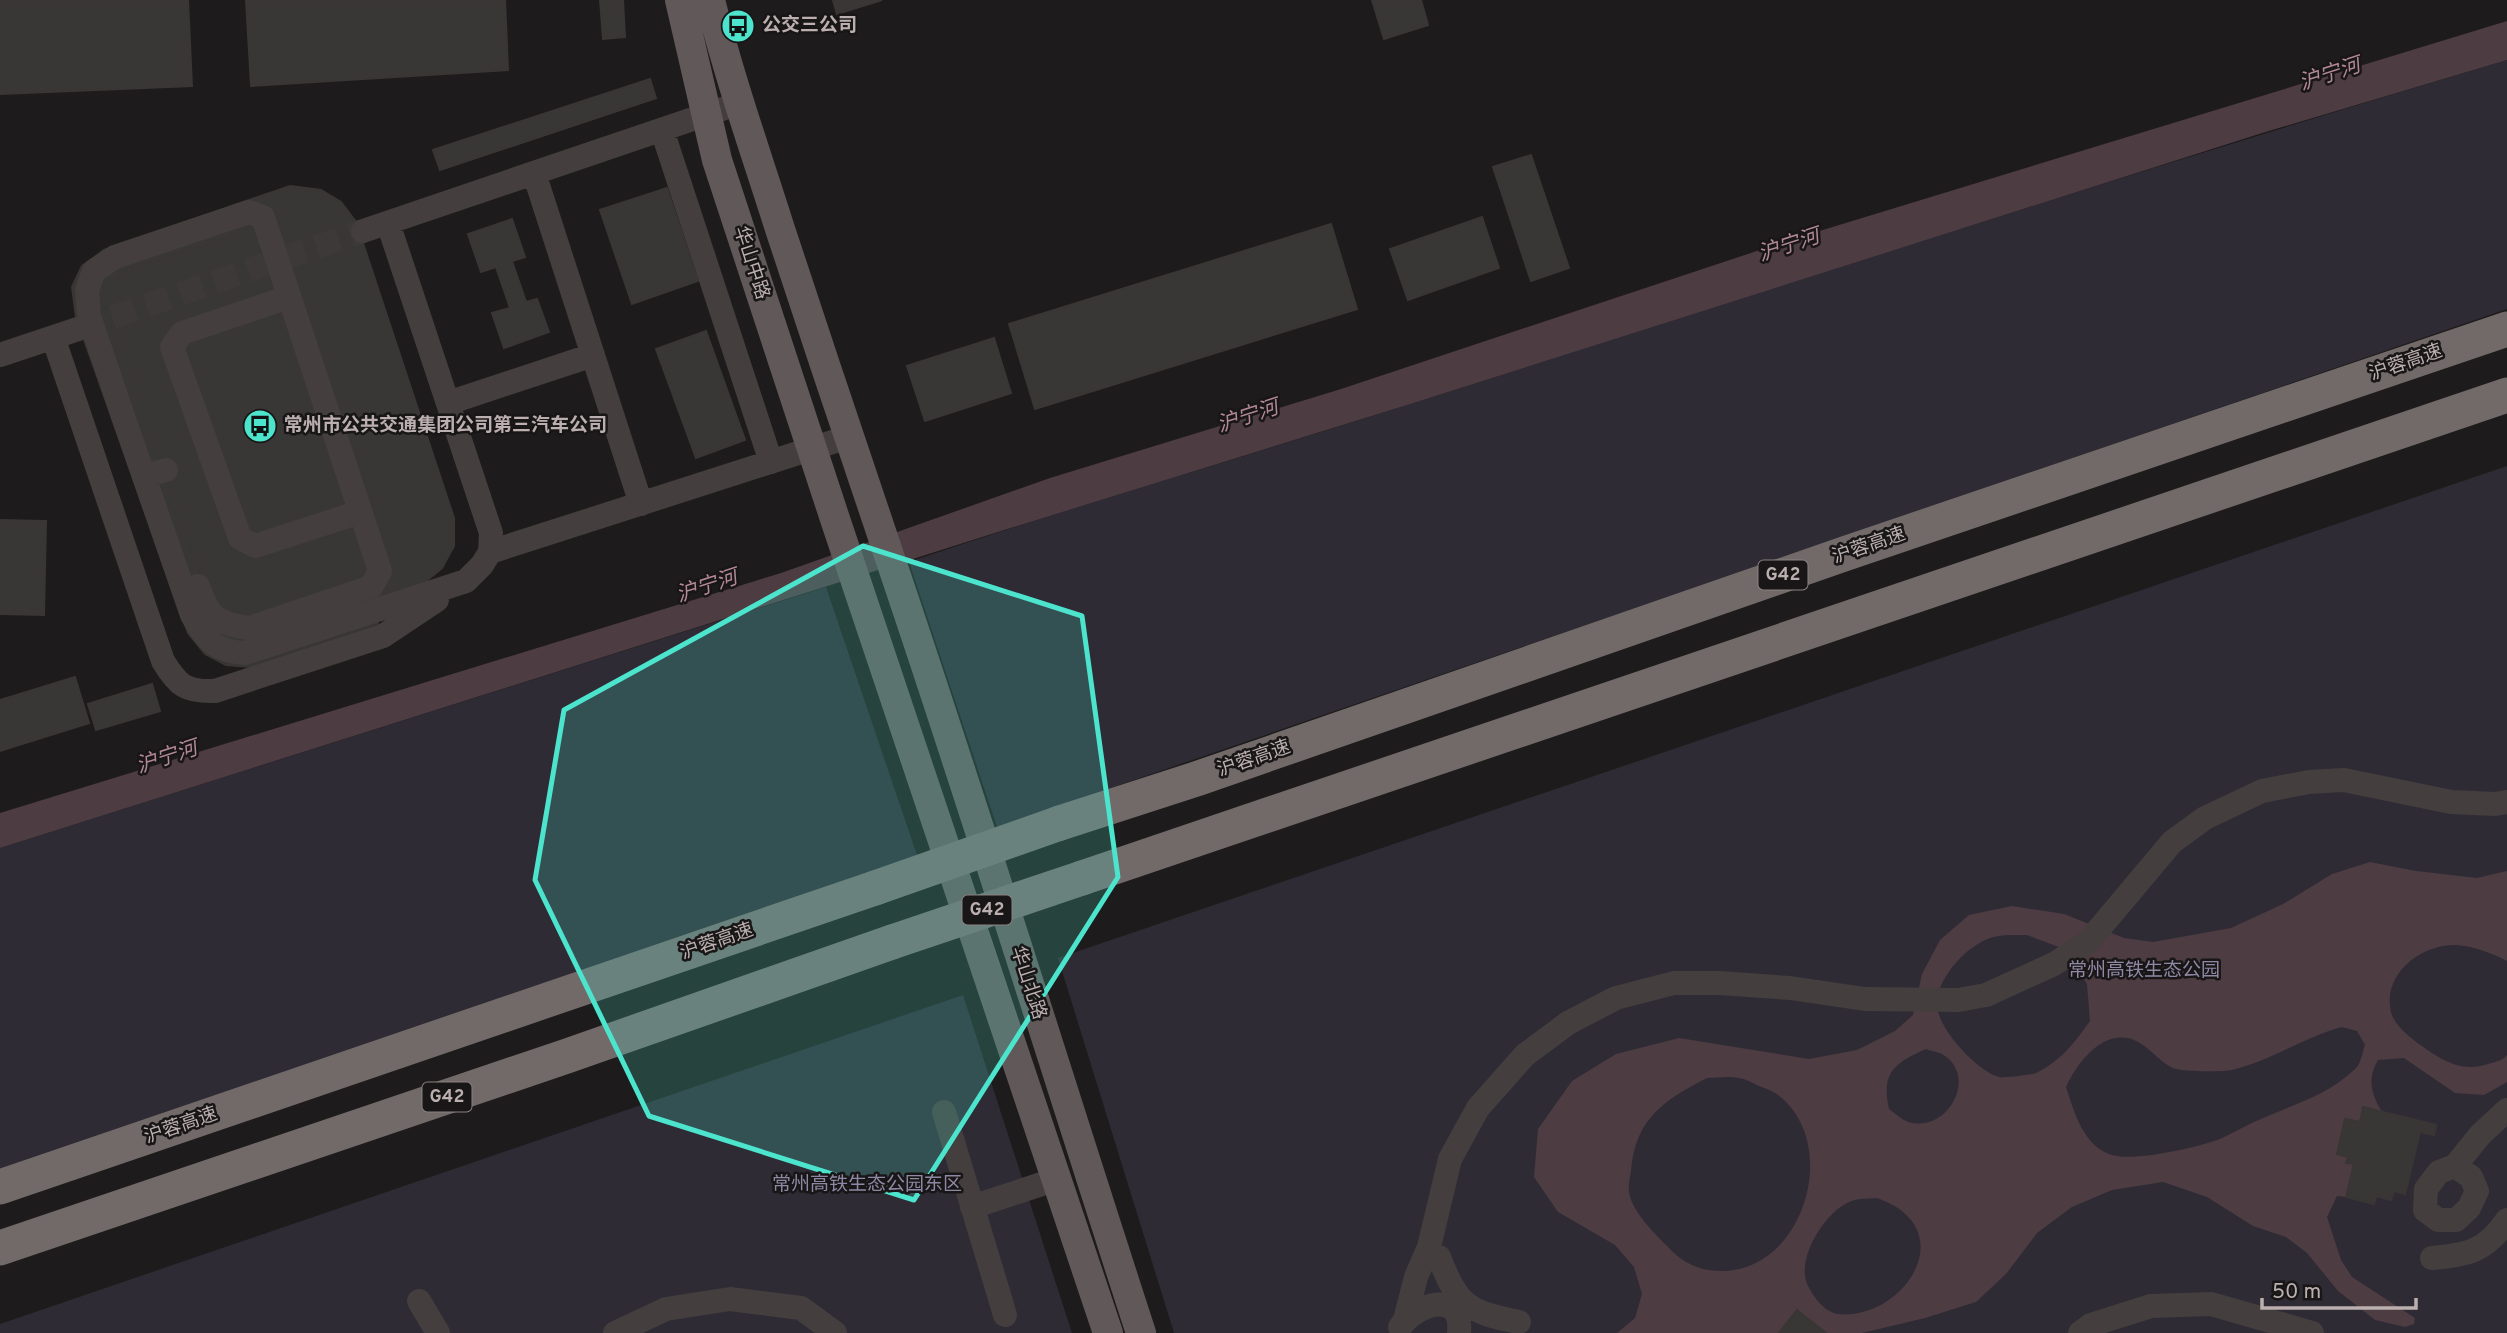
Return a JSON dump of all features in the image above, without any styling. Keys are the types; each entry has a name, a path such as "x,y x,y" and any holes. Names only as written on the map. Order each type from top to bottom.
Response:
{"highway":[{"name":"沪蓉高速","path":"0,1187 2507,329"},
{"name":"G42","path":"0,1248 2507,394"}],"main road":[{"name":"华山中路","path":"680,0 717,160 836,523"},
{"name":"华山中路","path":"710,0 740,103 875,514"},
{"name":"华山北路","path":"875,514 972,803 1141,1333"},
{"name":"华山北路","path":"836,523 1108,1333"}],"lane":[{"path":"363,231 740,103"},
{"path":"662,130 771,462"},
{"path":"534,173 641,504"},
{"path":"249,212 263,217 380,571 371,587 248,628 228,625 210,615 201,597 156,473 89,316 87,290 94,271 115,257 249,212"},
{"path":"53,337 163,661 175,680 194,692 215,691 383,636 466,580 482,565 490,552 491,533 388,223"},
{"path":"289,297 182,332 172,346 240,538 255,546 360,512"},
{"path":"0,355 78,329"},
{"path":"448,403 593,355"},
{"path":"490,552 848,437"},
{"path":"156,473 191,615 204,637 224,652 246,653 466,580"},
{"path":"1400,1326 1435,1224 1450,1159 1478,1108 1525,1055 1568,1023 1616,998 1674,983 1790,988 1865,999 1958,1000 1986,995 2053,964 2088,942 2172,842 2204,818 2262,791 2309,782 2344,780 2451,802 2507,802"},
{"path":"2455,1166 2471,1177 2477,1191 2469,1208 2456,1220 2438,1220 2426,1210 2426,1189 2439,1172 2455,1166 2480,1135 2506,1111"},
{"path":"944,1112 1005,1315"},
{"path":"972,1207 1057,1179"},
{"path":"2459,1217 2477,1250"},
{"path":"2432,1258 2458,1256 2477,1250 2495,1237 2507,1220"},
{"path":"1435,1224 1440,1267 1454,1311"},
{"path":"1092,1333 1095,1293"},
{"path":"615,1333 666,1309 730,1299 801,1308 835,1333"},
{"path":"419,1301 438,1333"},
{"path":"2080,1333 2091,1325 2151,1306 2211,1304 2312,1333"},
{"path":"1400,1326 1420,1308 1520,1322 1486,1333"}],"highlighted area":[{"path":"863,546 1082,616 1118,877 914,1200 649,1116 535,880 564,710"}],"green space":[{"path":"2507,60 2507,309 997,827 909,562 1819,273"},
{"name":"常州高铁生态公园","path":"2507,466 2507,1333 1174,1333 1058,958"},
{"path":"826,587 918,858 0,1170 0,848"},
{"name":"常州高铁生态公园东区","path":"963,995 1072,1333 0,1333 0,1324"}],"water":[{"name":"沪宁河","path":"2507,21 2507,60 2259,134 0,848 0,813 781,573 1050,478 1341,389 1790,240"},
{"path":"2370,862 2477,878 2507,871 2507,961 2482,950 2456,945 2430,950 2407,964 2398,974 2392,985 2390,998 2395,1021 2412,1038 2440,1058 2458,1065 2477,1067 2503,1059 2507,1055 2507,1082 2484,1095 2455,1093 2404,1058 2378,1060 2372,1073 2372,1086 2382,1112 2364,1108 2360,1122 2345,1119 2337,1154 2348,1157 2347,1162 2354,1164 2346,1197 2337,1196 2327,1217 2341,1260 2352,1277 2415,1318 2414,1324 2405,1327 2375,1320 2338,1291 2307,1253 2286,1237 2253,1226 2207,1197 2163,1182 2112,1190 2072,1207 2037,1233 2006,1274 1976,1302 1925,1318 1862,1333 1826,1333 1797,1311 1779,1333 1617,1333 1635,1318 1642,1294 1634,1267 1615,1245 1558,1212 1534,1177 1538,1129 1572,1081 1616,1054 1679,1038 1809,1059 1857,1050 1895,1031 1913,1015 1922,974 1940,940 1969,915 2012,906 2064,914 2124,938 2153,942 2231,928 2283,904 2332,874","holes":["2004,935 2027,935 2067,950 2087,984 2090,1021 2053,1063 2036,1073 2012,1077 1999,1077 1990,1073 1969,1057 1942,1023 1937,1001 1943,982 1964,955 1981,942","2342,1027 2357,1031 2365,1045 2359,1064 2333,1086 2310,1098 2222,1138 2184,1149 2135,1157 2122,1157 2102,1151 2087,1137 2066,1087 2084,1058 2102,1043 2112,1039 2134,1040 2173,1068 2220,1071 2260,1061","1926,1049 1942,1054 1953,1063 1958,1075 1955,1099 1948,1110 1938,1118 1926,1123 1912,1123 1889,1109 1889,1078 1906,1059","1707,1078 1739,1078 1776,1094 1797,1116 1808,1142 1810,1171 1805,1200 1794,1226 1776,1249 1754,1264 1718,1271 1702,1269 1688,1263 1675,1254 1651,1229 1631,1200 1629,1182 1639,1138 1654,1113 1678,1094","1877,1198 1903,1212 1917,1230 1920,1250 1915,1270 1902,1289 1884,1303 1862,1312 1838,1314 1828,1310 1813,1295 1805,1275 1806,1262 1816,1235 1825,1223 1834,1212 1855,1200"]}],"building":[{"path":"0,0 188,0 192,86 0,94"},
{"path":"246,0 505,0 508,70 251,86"},
{"path":"600,0 623,0 625,37 603,39"},
{"path":"833,0 882,0 837,14"},
{"path":"1372,0 1421,0 1428,25 1384,39"},
{"path":"650,79 656,98 440,170 433,150"},
{"path":"1531,155 1569,268 1531,281 1493,167"},
{"path":"290,186 321,190 341,202 356,222 454,518 454,546 442,568 421,585 370,602 378,624 251,667 226,665 205,654 188,633 76,317 72,287 82,266 104,250"},
{"path":"290,186 321,190 341,202 356,222 454,518 454,546 442,568 421,585 370,602 245,617 226,613 204,584 108,306 108,292 125,272 241,234 231,206"},
{"path":"667,188 698,281 632,304 600,210"},
{"path":"1482,217 1499,268 1408,300 1390,249"},
{"path":"512,219 525,257 512,261 526,302 537,299 549,332 504,348 492,313 510,308 496,267 481,272 468,234"},
{"path":"1331,224 1357,309 1035,409 1009,324"},
{"path":"706,331 745,440 696,458 656,349"},
{"path":"994,338 1011,393 925,421 907,366"},
{"path":"0,520 46,521 44,615 0,614"},
{"path":"75,677 89,723 0,751 0,700"},
{"path":"152,684 160,711 96,730 88,704"},
{"path":"2363,1107 2436,1125 2434,1135 2420,1132 2405,1194 2394,1191 2391,1200 2376,1196 2374,1204 2346,1197 2354,1164 2346,1163 2348,1157 2337,1154 2345,1119 2360,1122"},
{"path":"1797,1310 1826,1333 1779,1333"}],"tunnel":[{"path":"78,329 363,231"}],"place":[{"name":"公交三公司","path":"738,26"},
{"name":"常州市公共交通集团公司第三汽车公司","path":"260,426"}]}
